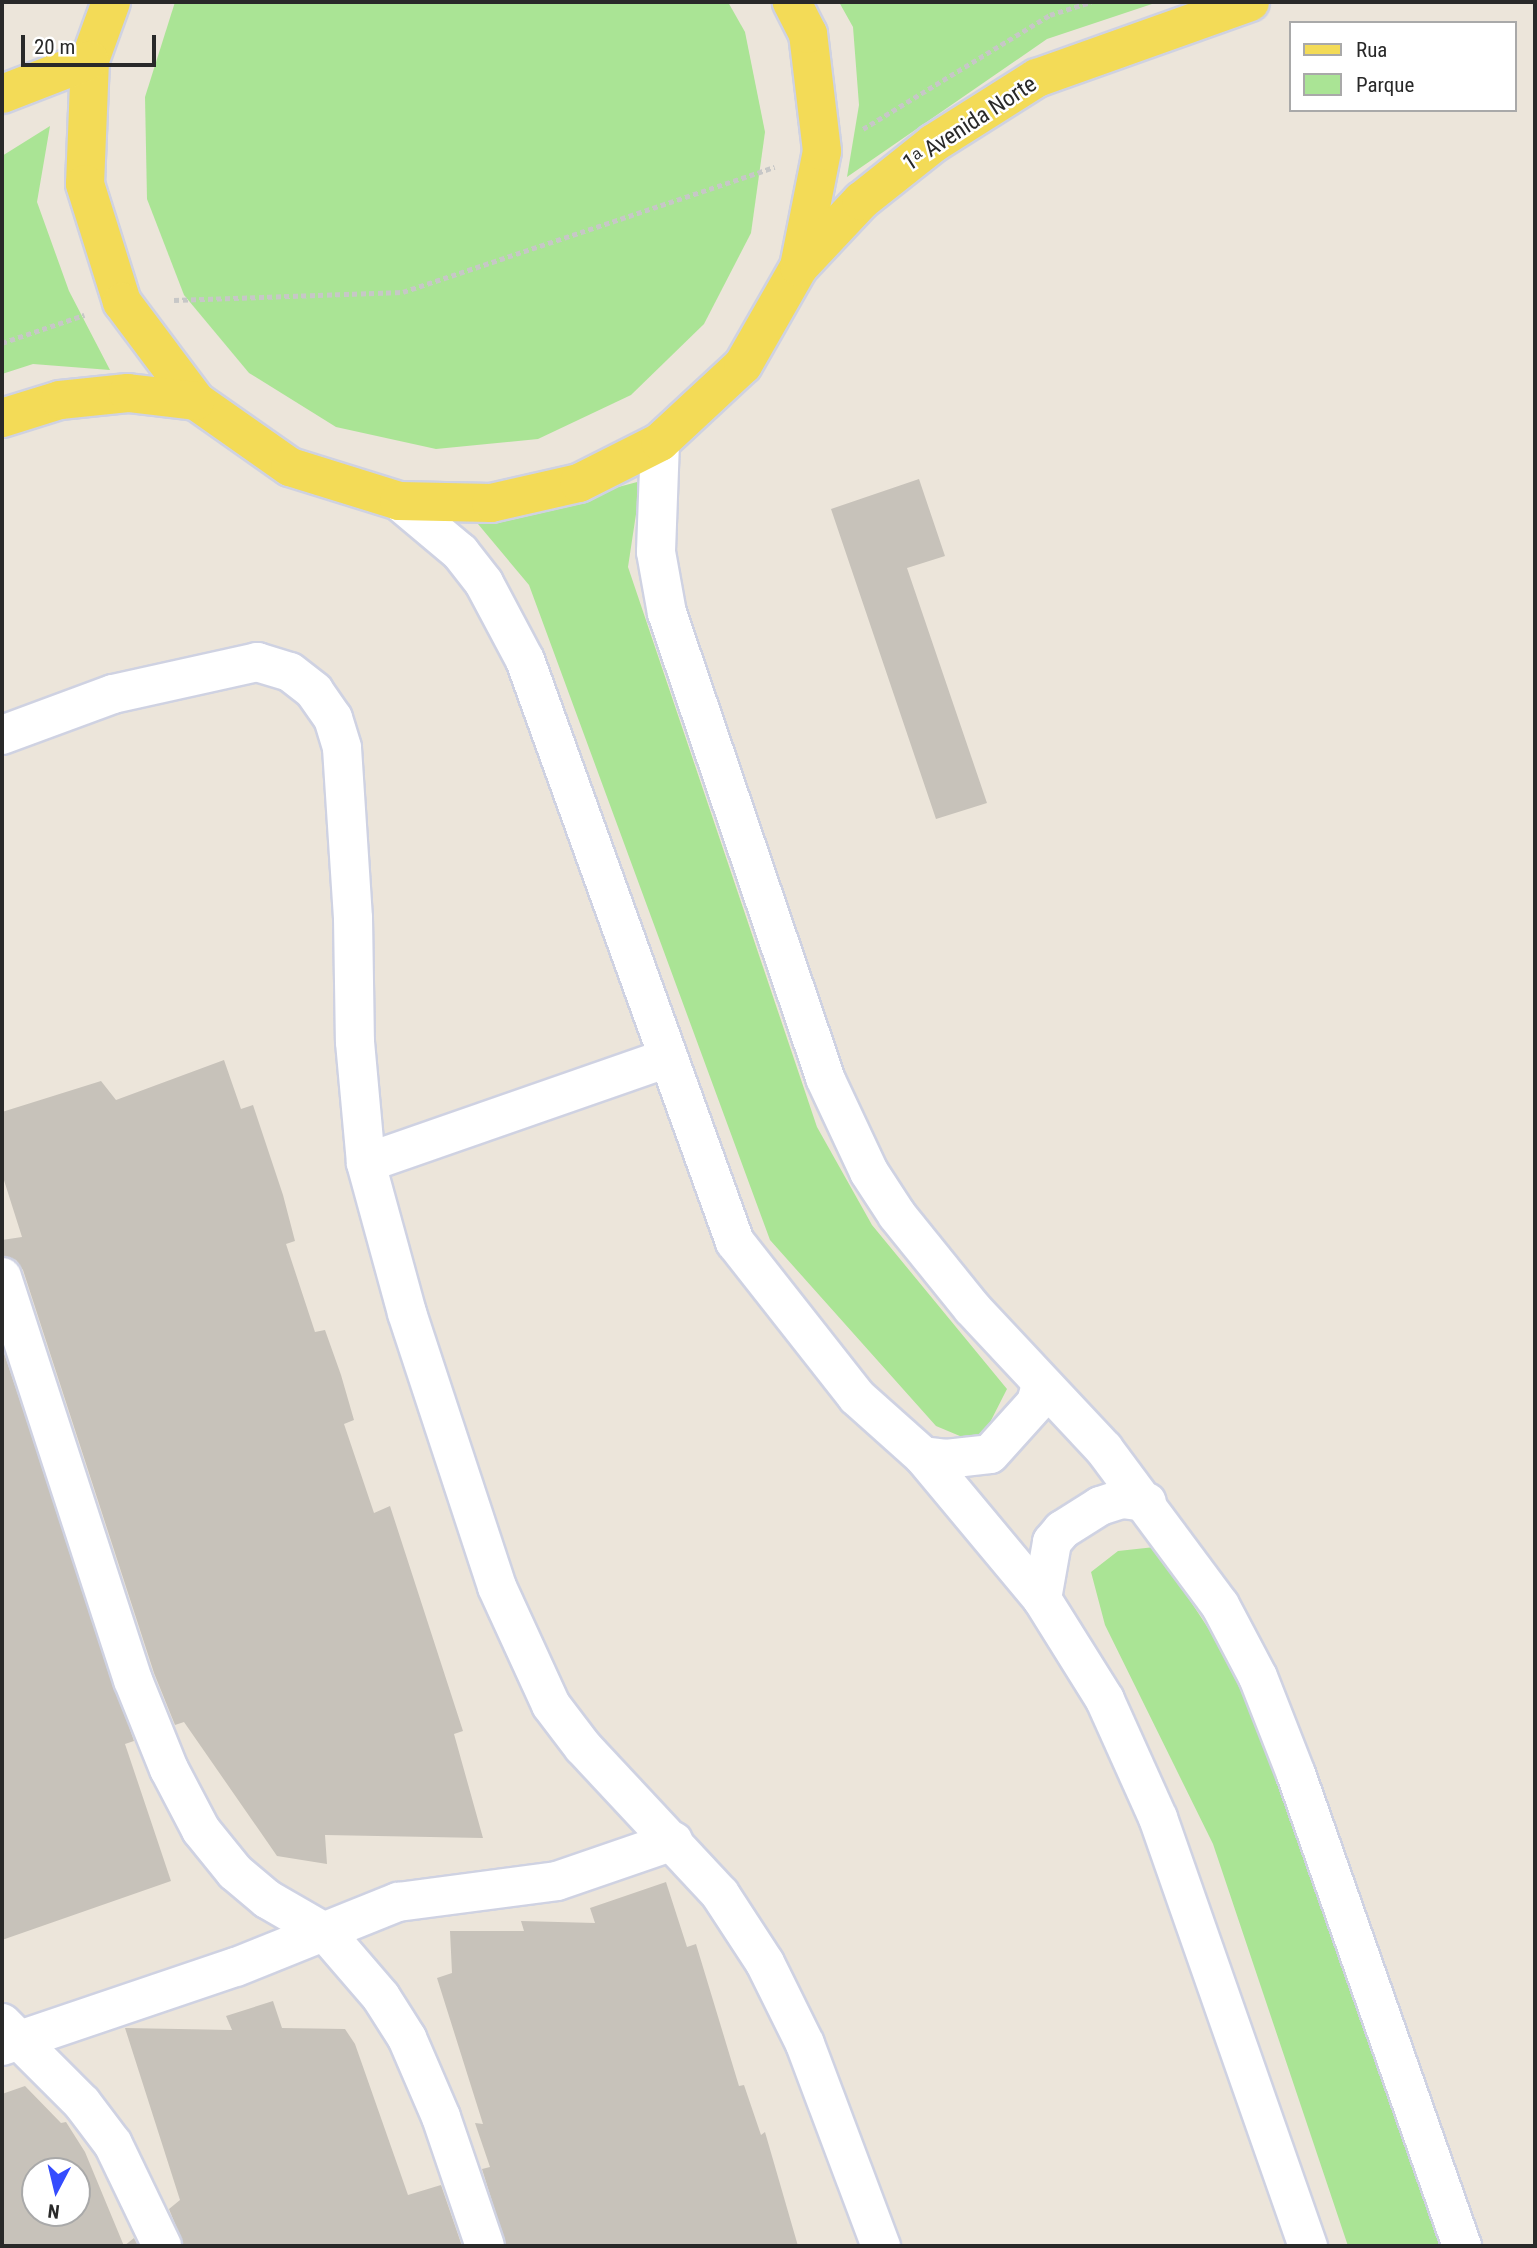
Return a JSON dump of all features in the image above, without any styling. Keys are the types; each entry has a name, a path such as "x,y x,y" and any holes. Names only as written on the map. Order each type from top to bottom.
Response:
{"main road":[{"path":"111,2 90,60 85,184 122,302 196,401 290,467 400,500 491,503 579,483 660,442 743,365 799,267 822,151 808,34 792,2"},
{"name":"1ᵃ Avenida Norte","path":"799,267 861,201 934,143 1037,78 1250,2"},
{"path":"2,94 90,60"},
{"path":"2,418 60,400 128,393 196,401"}],"street":[{"path":"660,442 656,552 667,613 825,1078 869,1172 897,1215 1041,1384 1104,1449 1147,1502 1220,1605 1258,1677 1350,1923 1462,2246"},
{"path":"400,500 460,552 484,583 525,660 604,867 668,1058 736,1242 857,1397 923,1456 1042,1599 1105,1700 1158,1818 1308,2246"},
{"path":"2,734 113,694 257,662 290,672 314,691 333,718 341,748 353,918 355,1042 366,1164 407,1313 497,1587 526,1660 551,1705 583,1747 720,1894 765,1963 805,2043 881,2246"},
{"path":"366,1164 668,1058"},
{"path":"2,1277 133,1680 169,1769 201,1830 235,1872 267,1899 326,1933 381,1997 407,2038 441,2117 485,2246"},
{"path":"923,1456 946,1459 990,1454 1036,1403 1041,1384"},
{"path":"1042,1599 1052,1542 1062,1530 1100,1506 1122,1499 1147,1502"},
{"path":"162,2246 113,2144 8,2036 326,1933 398,1902 558,1881 673,1841"}],"path":[{"path":"2,343 122,302 402,292 822,151 1050,15 1091,2"}],"green space":[{"path":"175,2 728,2 745,32 765,132 751,233 704,324 631,395 538,439 436,449 336,427 249,373 184,295 147,199 145,97"},
{"path":"839,2 1158,2 1047,39 847,177 859,105 853,27"},
{"path":"50,126 37,202 69,291 110,370 33,364 2,374 2,156"},
{"path":"641,481 628,567 817,1127 872,1225 1007,1389 979,1444 936,1426 770,1240 529,585 478,524"},
{"path":"1155,1547 1267,1718 1450,2246 1348,2246 1213,1844 1105,1625 1091,1572 1118,1551"}],"building":[{"path":"919,479 945,556 907,568 987,803 936,819 831,509"},
{"path":"224,1060 241,1109 253,1105 283,1195 295,1241 286,1244 315,1332 325,1330 341,1375 354,1420 344,1424 374,1513 390,1506 463,1731 454,1734 483,1838 325,1835 327,1864 277,1856 184,1722 175,1725 154,1673 23,1270 16,1260 2,1256 2,1240 22,1237 2,1174 2,1112 101,1081 116,1100"},
{"path":"2,1347 134,1741 125,1744 171,1881 2,1940"},
{"path":"666,1882 687,1947 696,1944 739,2086 744,2085 761,2135 765,2132 798,2246 506,2246 482,2169 490,2167 475,2123 483,2124 437,1978 452,1973 450,1931 524,1931 521,1921 595,1923 590,1908"},
{"path":"273,2001 282,2028 345,2029 355,2044 408,2195 441,2185 462,2246 184,2246 169,2209 180,2200 125,2028 232,2030 226,2016"},
{"path":"25,2086 61,2123 66,2122 87,2157 21,2157 21,2227 91,2227 91,2166 124,2246 2,2246 2,2094"},
{"path":"134,2238 138,2246 124,2246"}]}
